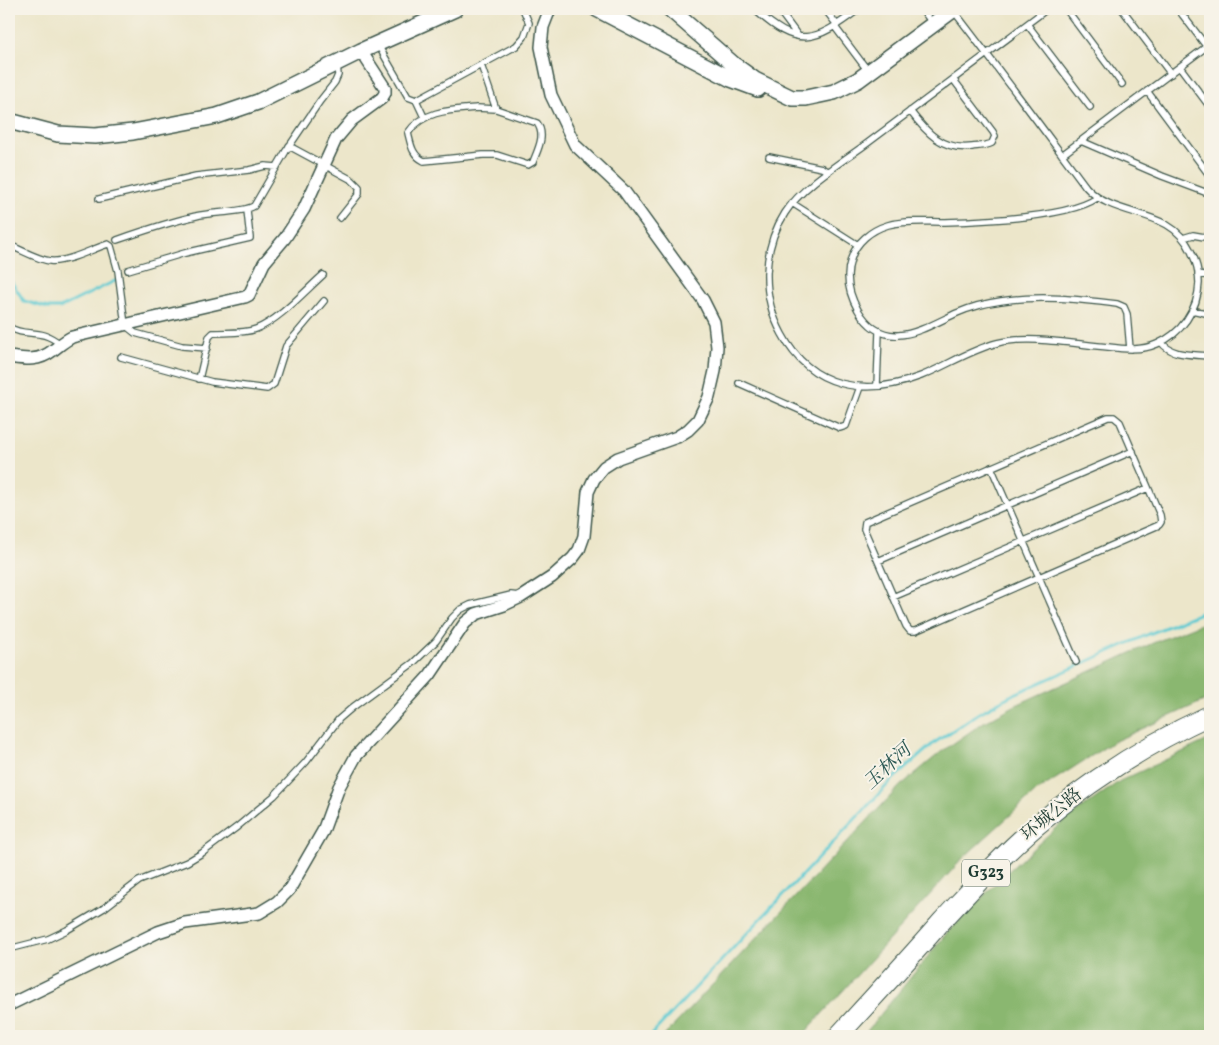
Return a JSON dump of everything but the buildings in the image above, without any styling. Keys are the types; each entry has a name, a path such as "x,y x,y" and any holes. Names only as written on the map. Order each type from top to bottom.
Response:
{"highway":[{"name":"环城公路","path":"838,1036 988,871 1047,817 1112,770 1162,740 1210,716"}],"main road":[{"path":"9,121 58,134 96,136 133,132 217,116 277,93 377,43 455,9"},
{"path":"596,9 751,87 792,98 806,98 834,92 858,80 953,9"},
{"path":"670,9 722,55 755,80 792,98"},
{"path":"712,69 718,70 723,66 724,60 722,55"}],"street":[{"path":"9,1005 158,932 192,922 259,913 270,908 289,890 323,831 339,788 360,752 430,675 460,629 476,614 504,605 520,597 566,566 579,550 584,536 588,492 594,479 604,467 618,458 677,437 698,420 705,409 711,391 717,353 714,322 703,300 624,191 609,175 579,150 572,139 551,95 541,47 543,27 550,9"},
{"path":"9,357 30,360 40,358 72,338 249,295 264,262 285,238 304,209 331,148 342,130 382,98 385,93 385,88 361,51"}],"lane":[{"path":"416,100 516,46 524,37 529,23 523,9"},
{"path":"754,9 779,30 798,36 813,36 836,26 859,9"},
{"path":"778,9 798,36"},
{"path":"825,9 869,72"},
{"path":"922,9 933,24"},
{"path":"953,9 987,54 1086,187 1097,198 1160,220 1183,238 1193,255 1198,274 1198,294 1192,310 1178,330 1161,342 1151,346 1130,349 1028,340 1005,341 984,347 916,378 896,383 860,387 832,381 812,369 793,352 774,318 767,290 768,262 774,236 785,213 800,194 828,172 987,54 1047,9"},
{"path":"1066,9 1122,84"},
{"path":"1122,9 1171,74"},
{"path":"1062,155 1208,45 1178,9"},
{"path":"1027,24 1090,107"},
{"path":"377,43 408,97 416,100 424,117"},
{"path":"117,240 194,216 213,212 247,210 254,206 289,146 335,82 338,74 336,63"},
{"path":"481,65 496,109"},
{"path":"1180,67 1210,107"},
{"path":"910,111 926,130 947,145 963,148 992,143 995,136 993,132 953,79"},
{"path":"1147,91 1210,176"},
{"path":"496,109 537,122 541,128 542,137 533,162 528,165 497,155 424,161 418,158 412,151 408,133 424,117 448,110 496,109"},
{"path":"1081,141 1162,176 1210,194"},
{"path":"289,146 352,180 359,187 359,194 340,218"},
{"path":"769,157 822,168 828,172"},
{"path":"99,199 196,176 249,170 265,166 277,167"},
{"path":"1097,198 1076,207 1032,215 988,220 895,223 878,229 858,244 850,262 848,274 849,287 854,302 862,316 873,328 879,332 894,335 909,333 959,312 997,301 1017,298 1057,297 1117,304 1124,307 1127,314 1130,349"},
{"path":"792,203 858,244"},
{"path":"128,270 184,253 250,238 247,210"},
{"path":"1183,238 1192,235 1210,238"},
{"path":"9,245 51,261 63,260 108,244 112,246 118,271 125,325 134,333 182,346 207,348"},
{"path":"1198,274 1210,276"},
{"path":"199,379 209,337 213,333 248,331 263,325 279,314 323,275"},
{"path":"122,357 199,379 267,389 274,384 286,346 324,301"},
{"path":"1192,310 1210,314"},
{"path":"9,327 14,330 42,333 52,337 60,344"},
{"path":"877,386 879,332"},
{"path":"1161,342 1166,349 1175,353 1210,356"},
{"path":"739,383 840,428 846,426 860,387"},
{"path":"1111,416 1114,416 1120,422 1133,452 1161,519 1159,525 910,632 864,529 865,522 1111,416"},
{"path":"878,561 1133,452"},
{"path":"991,467 1076,662"},
{"path":"893,597 1148,488"},
{"path":"9,949 57,935 104,908 139,881 187,862 202,853 238,827 279,792 306,762 339,719 413,663 436,641 460,610 470,604 511,595 520,597"}],"green space":[{"path":"1210,620 1210,698 1113,742 1037,791 964,857 802,1036 664,1036 900,786 941,752 984,722 1014,706 1153,643"},
{"path":"1210,739 1210,1036 863,1036 946,934 1001,878 1061,823 1120,781"}],"waterway":[{"path":"9,278 24,301 48,308 60,308 117,280"},
{"name":"玉林河","path":"650,1036 893,779 934,743 979,713 1010,696 1210,609"}]}
